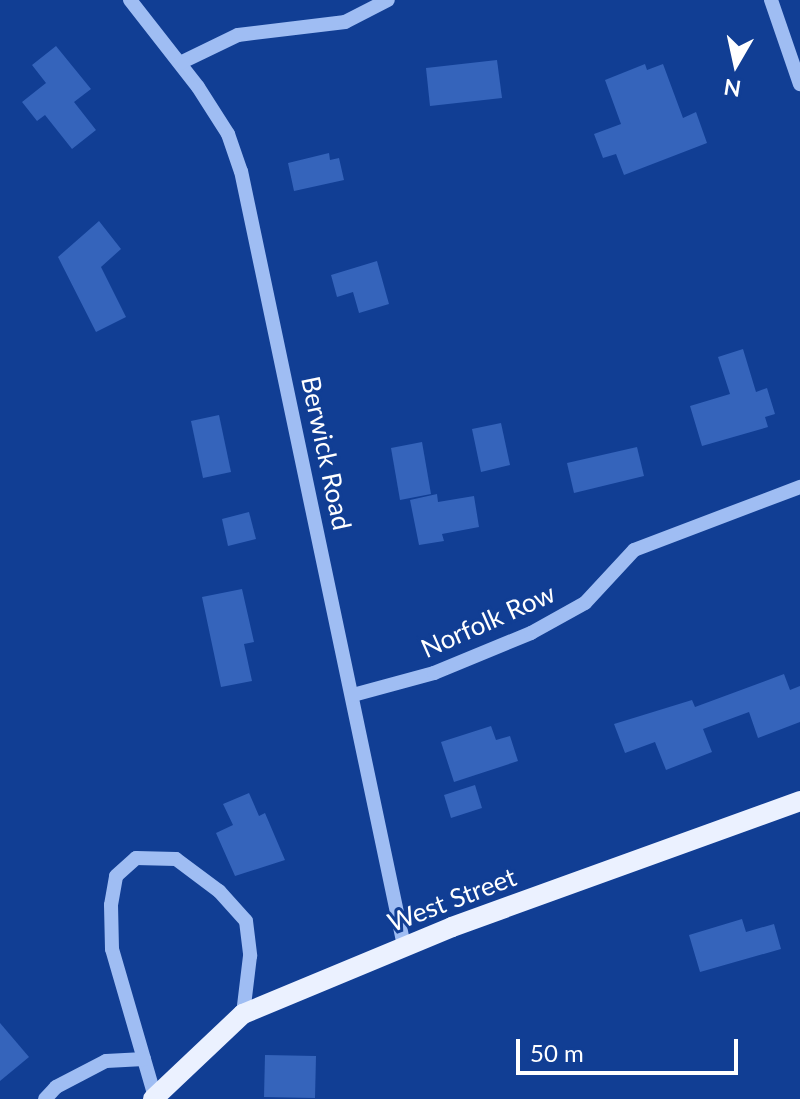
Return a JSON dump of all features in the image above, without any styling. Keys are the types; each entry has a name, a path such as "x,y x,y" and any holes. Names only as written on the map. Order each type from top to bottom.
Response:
{"main road":[{"name":"West Street","path":"154,1098 243,1014 404,946 800,801"}],"street":[{"name":"Berwick Road","path":"130,0 180,63 228,134 241,171 404,946"},
{"path":"180,63 238,35 345,22 388,0"},
{"path":"771,0 800,84"},
{"name":"Norfolk Row","path":"353,695 434,673 531,633 585,603 634,550 800,487"},
{"path":"154,1098 112,949 111,905 116,876 136,858 176,859 219,891 246,921 250,956 243,1014"},
{"path":"45,1099 56,1087 106,1061 144,1059"}],"building":[{"path":"56,46 91,89 74,102 96,130 72,149 45,115 37,121 22,102 46,83 32,65"},
{"path":"497,60 502,98 430,106 426,68"},
{"path":"645,64 647,70 663,64 683,118 696,112 707,143 624,175 616,154 603,158 594,134 621,124 605,80"},
{"path":"329,153 330,160 339,158 344,180 294,191 288,163"},
{"path":"99,221 121,249 101,267 126,317 96,332 58,257"},
{"path":"377,261 389,304 359,313 353,292 337,297 331,275"},
{"path":"743,349 756,392 767,388 775,414 765,417 768,427 702,446 690,406 730,394 718,357"},
{"path":"219,415 231,472 203,478 191,421"},
{"path":"501,423 510,465 481,472 472,429"},
{"path":"422,442 431,494 400,500 391,448"},
{"path":"637,447 644,476 574,493 567,463"},
{"path":"437,494 438,502 474,496 479,527 442,534 444,541 419,545 410,500"},
{"path":"249,512 256,539 228,546 222,519"},
{"path":"242,589 254,642 244,644 252,681 221,687 202,597"},
{"path":"784,674 790,690 800,686 800,722 758,738 749,712 703,729 712,752 666,770 655,742 625,753 614,724 692,700 695,707"},
{"path":"491,726 496,740 510,736 518,761 454,782 441,742"},
{"path":"475,785 482,808 451,818 444,795"},
{"path":"249,793 259,816 265,813 285,860 235,876 216,833 233,825 223,804"},
{"path":"742,919 746,932 774,924 781,949 700,972 689,935"},
{"path":"0,1023 29,1057 0,1081"},
{"path":"265,1055 316,1056 315,1098 264,1097"}]}
